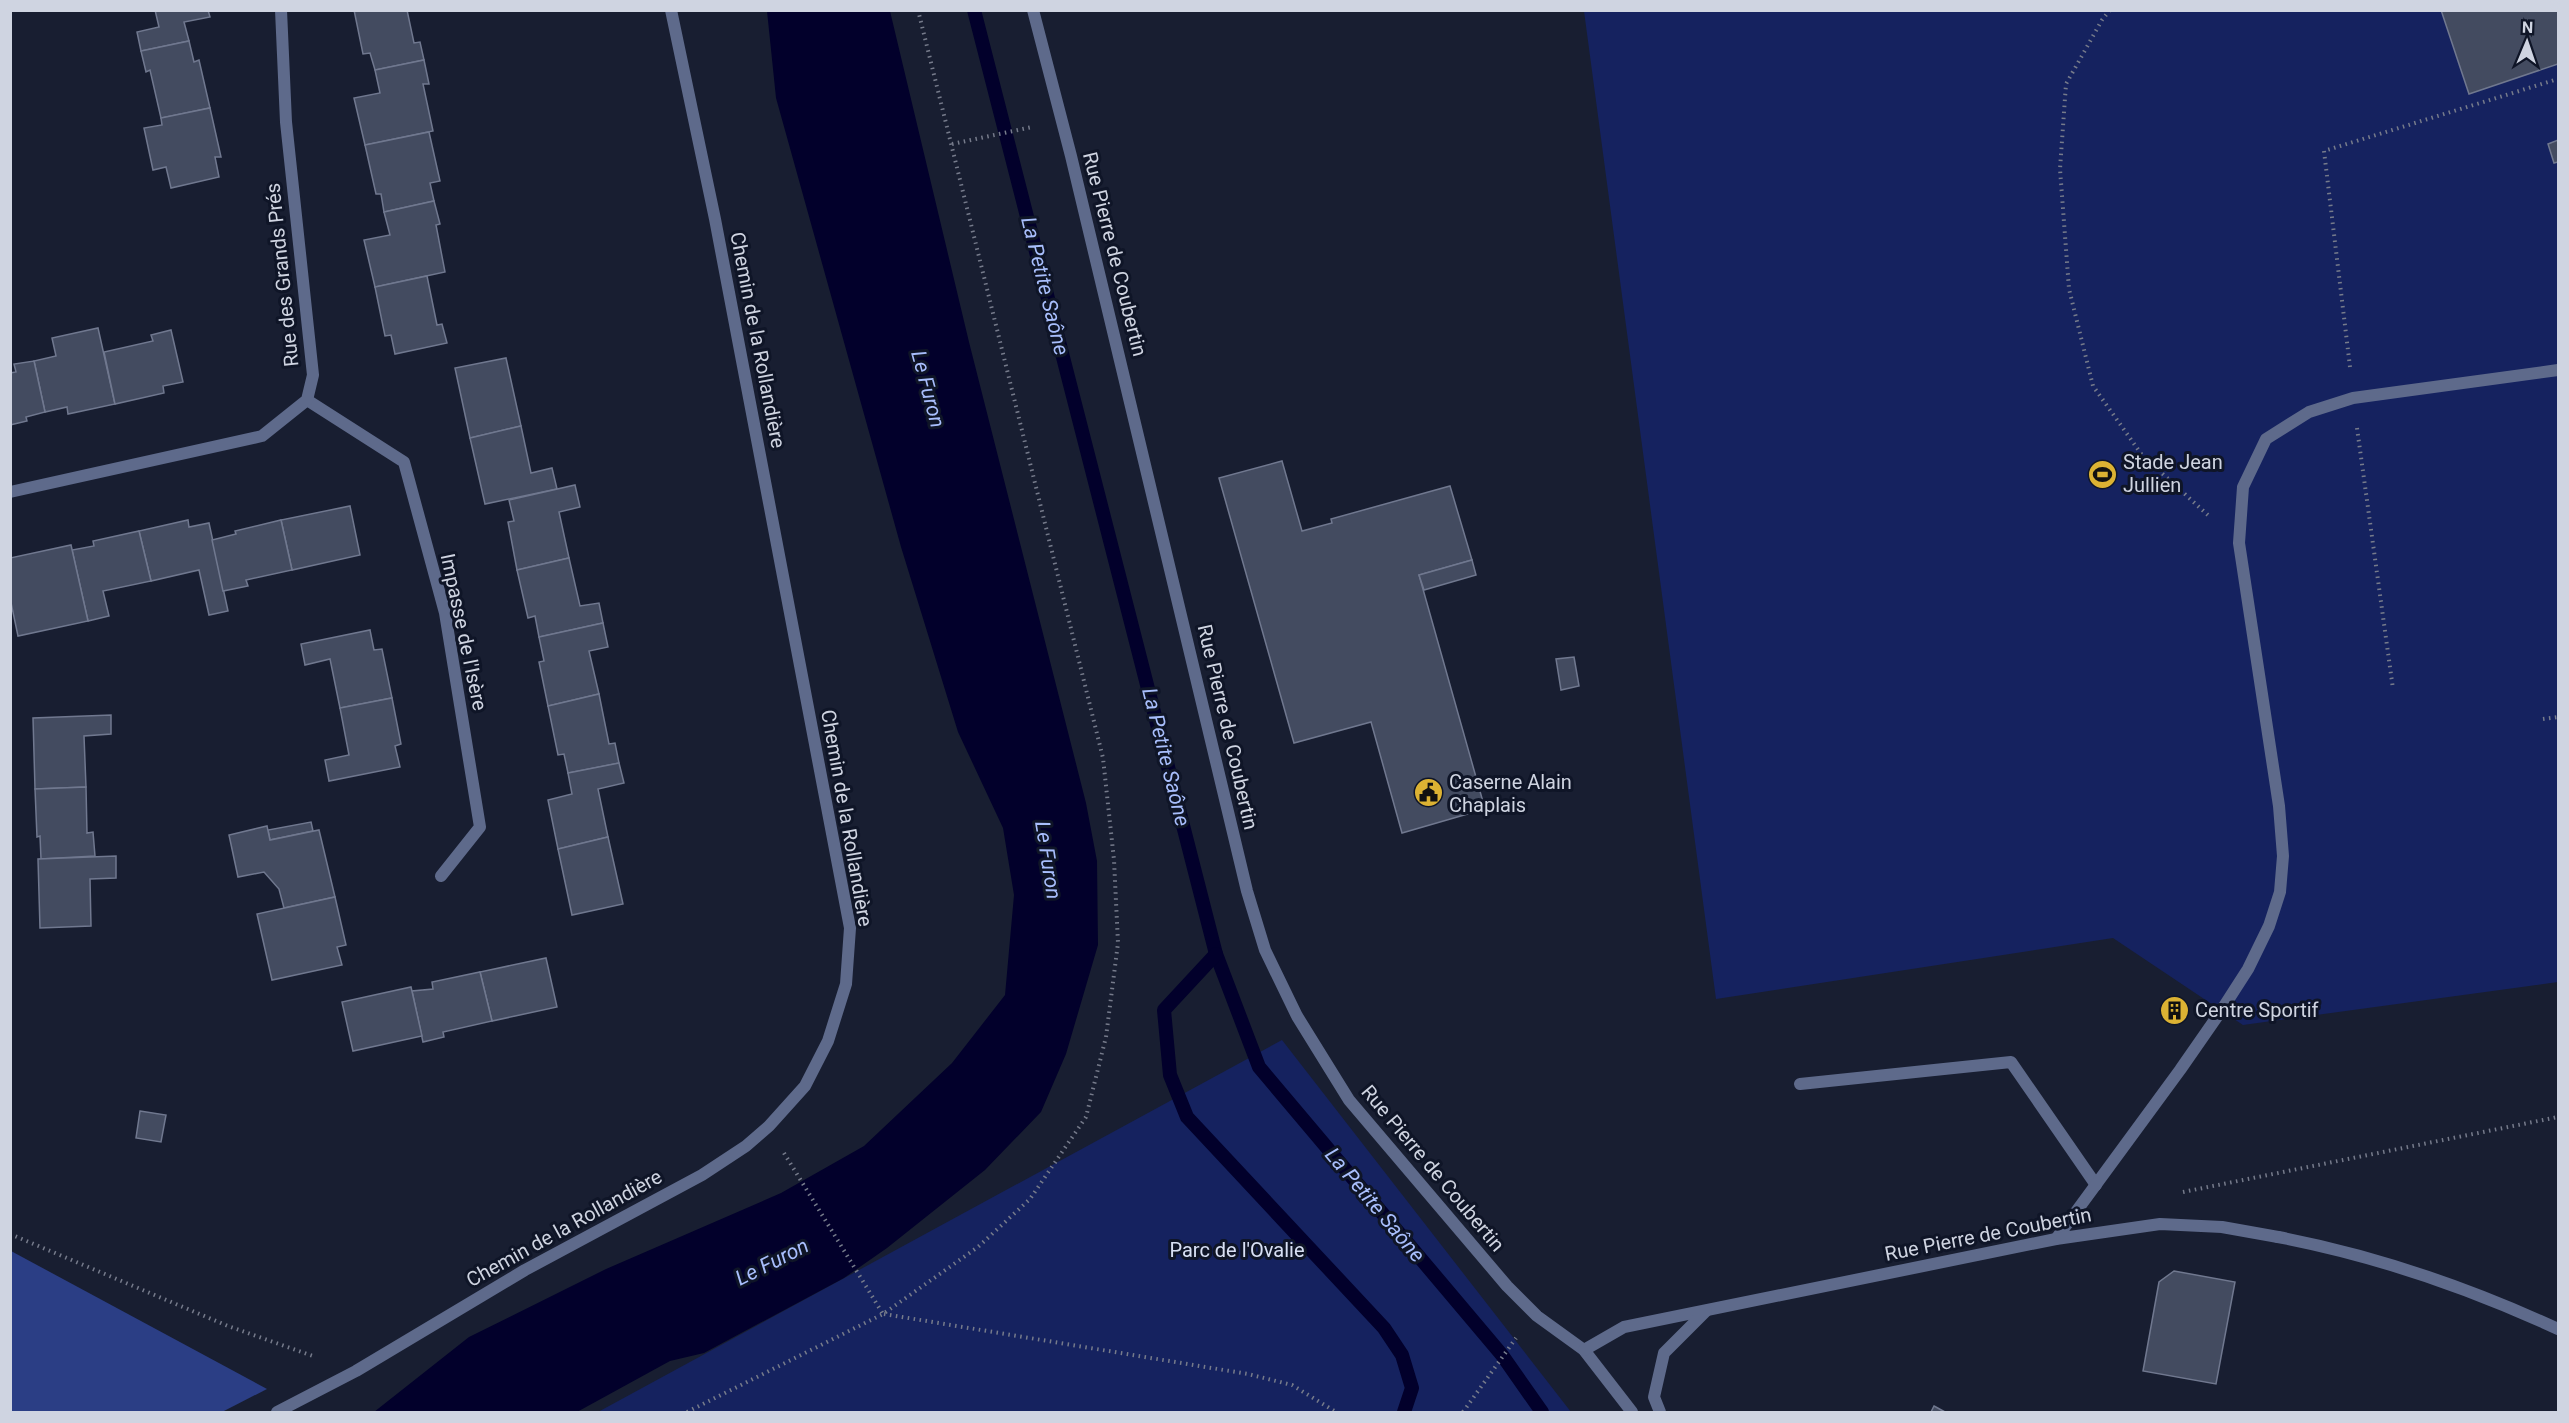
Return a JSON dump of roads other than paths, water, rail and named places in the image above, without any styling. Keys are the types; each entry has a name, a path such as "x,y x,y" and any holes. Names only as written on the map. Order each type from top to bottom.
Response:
{"street":[{"name":"Rue des Grands Prés","path":"281,10 286,122 313,375 308,400"},
{"name":"Chemin de la Rollandière","path":"278,1413 356,1371 525,1270 702,1174 746,1146 769,1126 805,1086 828,1041 846,984 850,928 715,219 671,10"},
{"name":"Rue Pierre de Coubertin","path":"1033,10 1074,168 1247,891 1264,950 1297,1016 1349,1100 1507,1286 1537,1316 1584,1350 1632,1413"},
{"path":"2056,1239 2180,1070 2248,969 2269,926 2280,892 2283,856 2278,806 2239,543 2243,487 2266,439 2309,412 2353,398 2559,370"},
{"path":"10,492 261,436 308,400"},
{"name":"Impasse de l'Isère","path":"308,400 404,462 445,613 480,827 441,876"},
{"path":"1800,1084 2011,1062 2096,1185"},
{"name":"Rue Pierre de Coubertin","path":"1584,1350 1624,1327 2056,1239 2160,1224 2222,1227 2339,1249 2404,1267 2497,1301 2559,1329"},
{"path":"1660,1413 1654,1397 1664,1353 1707,1311"}],"water":[{"name":"Le Furon","path":"767,11 890,11 969,342 1086,803 1097,861 1098,945 1066,1054 1041,1112 985,1170 887,1248 844,1278 704,1353 670,1361 577,1412 374,1412 469,1337 606,1269 781,1193 864,1146 952,1063 1005,995 1014,895 1003,828 958,732 901,547 776,98"}],"waterway":[{"name":"La Petite Saône","path":"974,10 1216,954 1259,1067 1502,1355 1542,1412"},
{"path":"1216,954 1164,1010 1170,1075 1187,1117 1384,1328 1402,1355 1412,1388 1404,1412"}],"place":[{"name":"Stade Jean Jullien","path":"2102,474"},
{"name":"Caserne Alain Chaplais","path":"1428,793"},
{"name":"Centre Sportif","path":"2174,1010"}],"park label":[{"name":"Parc de l'Ovalie","path":"1237,1250"}]}
